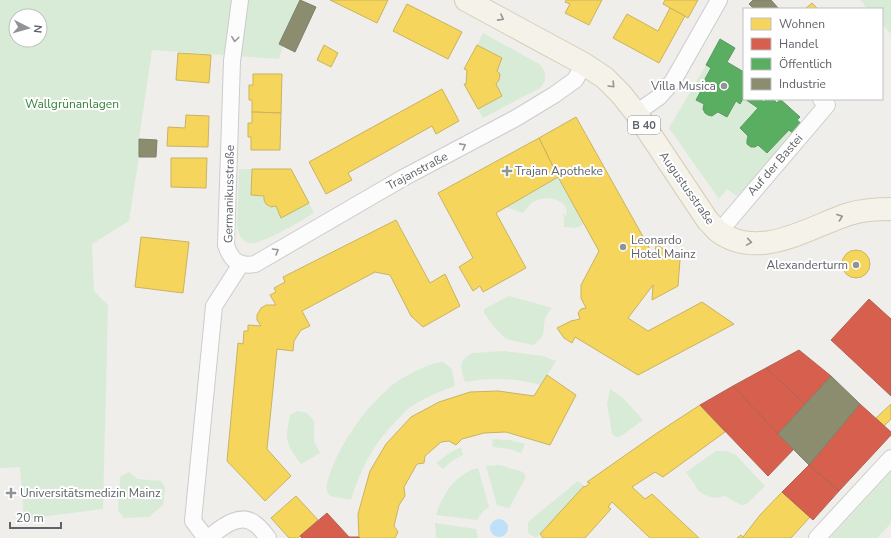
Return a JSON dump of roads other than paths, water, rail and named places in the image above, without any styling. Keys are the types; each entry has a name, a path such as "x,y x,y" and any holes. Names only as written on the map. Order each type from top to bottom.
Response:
{"main road":[{"name":"Augustusstraße","path":"466,0 584,64 605,78 621,94 636,113 708,221 719,232 735,240 763,244 777,242 850,214 868,210 891,209"}],"street":[{"name":"Germanikusstraße","path":"240,0 232,61 226,245 233,260 241,264"},
{"path":"636,113 659,97 673,81 719,0"},
{"name":"Trajanstraße","path":"241,264 255,264 403,178 516,118 573,82 584,64"},
{"name":"Auf der Bastei","path":"719,232 827,105 822,100"},
{"path":"241,264 214,306 193,521 207,538 227,524 236,520 246,520 255,523 268,538"},
{"path":"817,538 891,458"}],"water":[{"path":"499,519 505,522 508,528 505,534 499,537 493,534 490,528 493,522"}],"place":[{"name":"Villa Musica","path":"724,86"},
{"name":"Trajan Apotheke","path":"507,171"},
{"name":"Leonardo Hotel Mainz","path":"623,247"},
{"name":"Alexanderturm","path":"856,265"},
{"name":"Universitätsmedizin Mainz","path":"11,493"}],"park label":[{"name":"Wallgrünanlagen","path":"72,104"}]}
